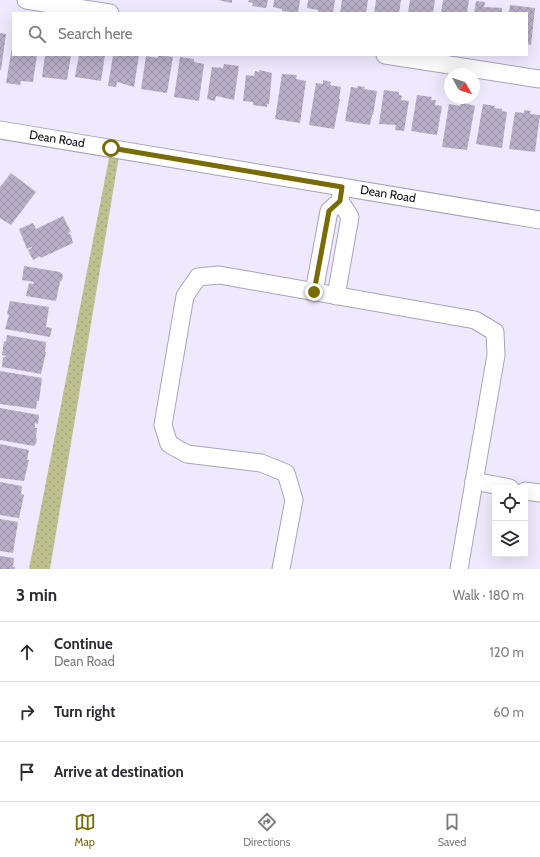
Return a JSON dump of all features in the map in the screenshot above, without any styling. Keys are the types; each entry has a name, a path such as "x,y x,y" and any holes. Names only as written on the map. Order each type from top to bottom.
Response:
{"street":[{"path":"26,0 104,12"},
{"path":"110,12 111,0"},
{"path":"391,56 540,79"},
{"name":"Dean Road","path":"0,130 342,194 540,220"},
{"path":"314,292 329,211 342,194"},
{"path":"336,296 350,217 342,194"},
{"path":"281,569 294,500 286,473 261,463 187,454 169,444 163,425 185,296 198,277 219,275 475,320 495,332 496,355 459,569"},
{"path":"474,481 495,485"},
{"path":"528,492 540,494"}],"green space":[{"path":"111,148 120,150 50,569 29,569"}],"building":[{"path":"218,0 232,0 232,3"},
{"path":"249,0 268,0 266,8 252,6 253,3 248,2"},
{"path":"274,0 300,0 298,12 282,11 282,9 273,7"},
{"path":"308,0 335,0 333,12 318,12 318,10 307,8"},
{"path":"342,0 368,0 366,12 340,12"},
{"path":"376,0 401,0 399,12 374,12"},
{"path":"410,0 435,0 433,12 408,12"},
{"path":"443,0 469,0 467,12 441,12"},
{"path":"476,1 485,2 484,7 502,8 502,12 474,12"},
{"path":"510,5 535,8 531,45 528,44 528,12 509,12"},
{"path":"0,33 6,34 1,70 0,70"},
{"path":"12,47 12,56 37,56 33,82 21,81 20,85 6,83"},
{"path":"45,56 71,56 67,80 42,77"},
{"path":"79,56 105,56 101,81 75,77"},
{"path":"113,56 139,56 134,87 117,82 116,87 108,86"},
{"path":"146,56 158,58 158,56 173,57 167,93 141,89"},
{"path":"180,57 194,59 194,62 204,64 199,101 174,97"},
{"path":"224,64 239,66 234,100 216,96 215,101 207,99 212,67 223,68"},
{"path":"259,70 272,73 269,104 267,104 267,107 253,105 253,102 243,101 246,75 254,76 255,71 259,72"},
{"path":"282,74 297,75 296,79 306,81 300,123 275,119"},
{"path":"323,80 331,82 330,85 341,87 334,129 309,125 316,83 323,84"},
{"path":"358,86 365,87 364,89 377,91 370,125 345,121 351,87 357,88"},
{"path":"384,90 399,92 399,95 402,96 401,100 409,101 404,131 395,130 396,125 379,124"},
{"path":"417,95 432,97 431,100 436,100 435,105 442,106 437,135 411,131"},
{"path":"449,104 460,106 460,104 468,104 475,106 467,150 442,147"},
{"path":"483,104 495,106 494,108 502,109 502,111 507,112 502,148 476,144"},
{"path":"524,110 531,111 530,114 540,115 535,152 509,149 515,112 524,113"},
{"path":"11,173 36,192 11,225 0,218 0,187"},
{"path":"63,216 71,232 68,233 71,235 73,243 41,258 40,256 33,260 28,250 32,247 27,249 19,229 33,223 36,229"},
{"path":"24,266 60,272 63,275 56,301 26,296 29,283 33,284 34,282 22,280"},
{"path":"10,301 49,307 46,327 52,328 50,337 5,329 9,315 7,314"},
{"path":"7,335 46,342 46,352 41,374 2,367 3,357 6,357 2,355 4,341 6,342"},
{"path":"0,371 42,378 39,401 37,401 36,409 0,404"},
{"path":"0,408 39,415 38,424 35,423 35,428 37,428 37,439 34,446 0,440"},
{"path":"0,444 29,450 27,460 29,460 24,481 0,478"},
{"path":"0,482 22,486 21,494 24,495 19,518 0,515"},
{"path":"0,519 18,522 13,553 0,551"},
{"path":"0,556 14,558 13,567 15,567 15,569 0,569"}],"route":[{"path":"111,148 342,187 340,201 329,211 314,292"}]}
